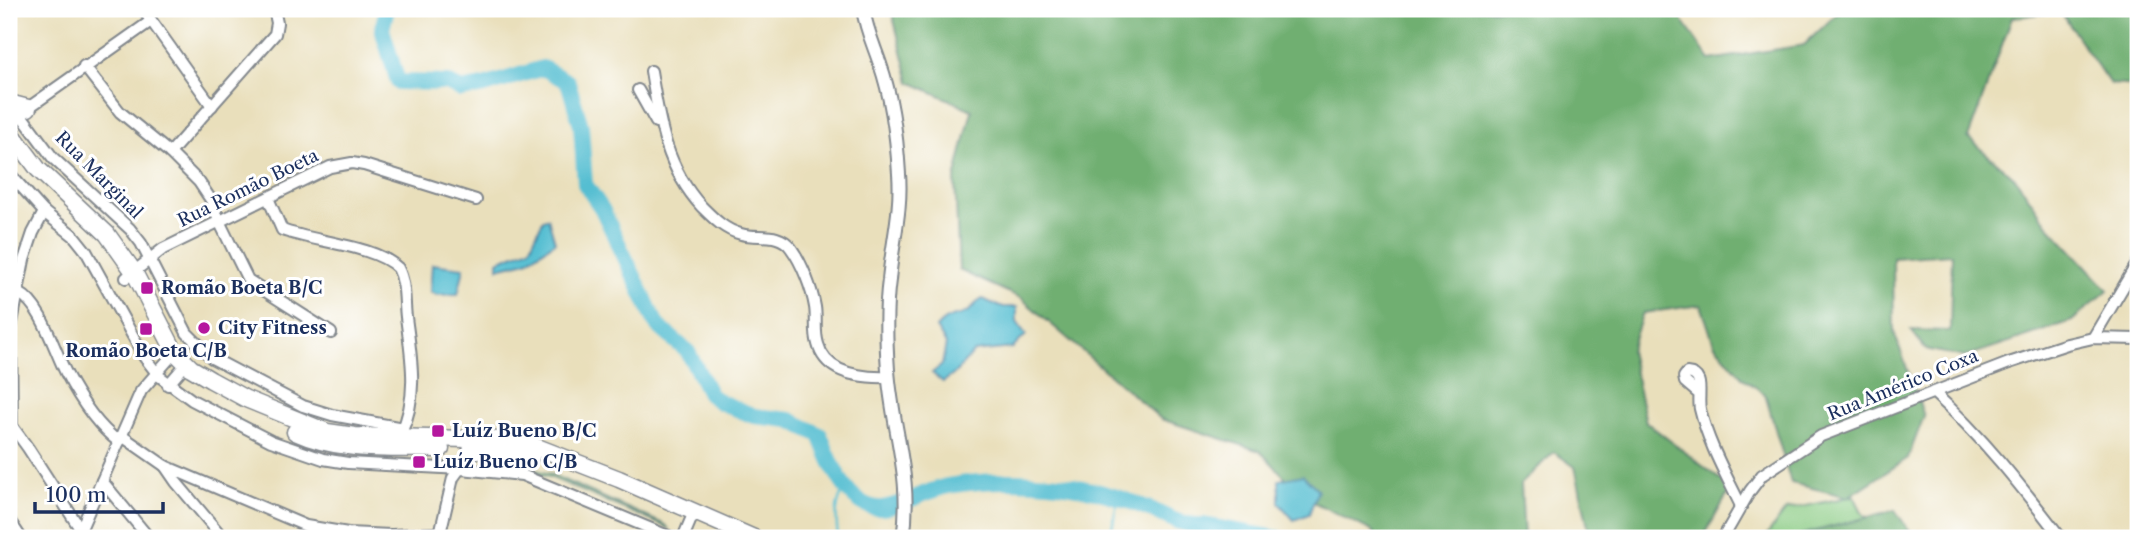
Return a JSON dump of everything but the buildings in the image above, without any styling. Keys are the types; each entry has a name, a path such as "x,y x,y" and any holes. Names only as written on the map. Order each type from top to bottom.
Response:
{"main road":[{"path":"9,128 38,169 107,233 177,361 246,398 327,432 352,449 403,440 468,445 503,440 537,447 619,479 730,538"},
{"path":"9,146 47,192 98,237 130,275"},
{"path":"692,516 754,538"}],"street":[{"path":"143,9 212,106"},
{"path":"170,153 275,34 277,23 274,9"},
{"path":"863,9 867,30 886,86 899,174 898,218 888,283 889,377 905,476 907,508 903,538"},
{"path":"9,128 19,108 151,21"},
{"path":"84,66 120,112 199,181 211,200 248,280 331,333"},
{"path":"651,71 660,130"},
{"path":"638,90 660,130 677,173 712,218 733,231 779,239 792,248 814,306 818,344 823,357 831,366 843,372 889,377"},
{"name":"Rua Marginal","path":"19,108 53,158 130,229 141,243 187,333 212,358 303,406 403,440"},
{"name":"Rua Romão Boeta","path":"130,275 163,249 330,167 352,163 476,200"},
{"path":"9,173 44,212 63,225 86,251 156,373 168,385 192,400 271,441 323,459 352,449 461,468 522,475 673,538"},
{"path":"268,198 282,230 344,245 383,258 398,268 405,295 412,362 410,406 403,440"},
{"path":"44,212 30,242 11,328 10,426 28,448 81,535"},
{"path":"2093,338 2138,261"},
{"path":"19,293 34,307 66,373 100,425 165,466 306,526 348,533 440,536 453,478 466,461 468,445"},
{"name":"Rua Américo Coxa","path":"1723,538 1762,475 1821,436 1886,413 2008,363 2082,339 2138,339"},
{"path":"81,535 141,391 156,373 177,361"},
{"path":"168,385 177,361"},
{"path":"1933,392 1991,449 2061,538"},
{"path":"1699,394 1699,407 1707,432 1741,506"},
{"path":"165,466 223,538"},
{"path":"102,481 149,538"},
{"path":"683,538 692,516"},
{"path":"9,520 22,538"}],"green space":[{"path":"891,9 1682,9 1682,20 1710,60 1804,45 1842,9 2138,9 2138,86 2110,84 2060,11 2012,18 1968,138 2016,179 2047,224 2108,290 2072,321 1964,357 1925,349 1911,330 1950,331 1952,254 1893,258 1894,332 1924,416 1908,458 1848,497 1791,483 1765,394 1743,378 1714,344 1701,305 1643,313 1630,351 1646,422 1731,488 1703,538 1584,538 1588,526 1575,467 1554,452 1521,484 1524,538 1379,538 1372,531 1305,498 1260,451 1161,419 1021,298 959,270 955,179 972,110 910,82"},
{"path":"500,460 550,474 668,528 550,477 501,465"},
{"path":"1854,496 1863,514 1895,538 1765,538 1786,510"},
{"path":"1895,510 1914,538 1789,538"}],"water":[{"path":"548,218 555,242 527,261 498,268 498,261 530,248 543,220"},
{"path":"432,264 464,268 458,294 437,295 430,292"},
{"path":"983,299 1000,307 1017,307 1017,322 1026,335 1013,348 974,352 943,382 932,373 942,365 946,344 936,328 945,320 969,311"},
{"path":"1303,475 1318,490 1309,514 1294,520 1279,503 1279,480"}],"waterway":[{"path":"387,9 382,29 398,82 447,83 461,90 543,68 568,82 581,126 585,184 602,209 657,325 688,352 710,395 720,402 754,416 790,420 820,435 840,479 848,490 866,505 884,508 940,488 961,484 999,481 1049,483 1111,495 1188,524 1276,538"},
{"path":"838,538 836,518 846,486"},
{"path":"1110,538 1118,498"}],"place":[{"name":"Romão Boeta B/C","path":"147,288"},
{"name":"City Fitness","path":"204,328"},
{"name":"Romão Boeta C/B","path":"146,329"},
{"name":"Luíz Bueno B/C","path":"438,431"},
{"name":"Luíz Bueno C/B","path":"419,462"}]}
